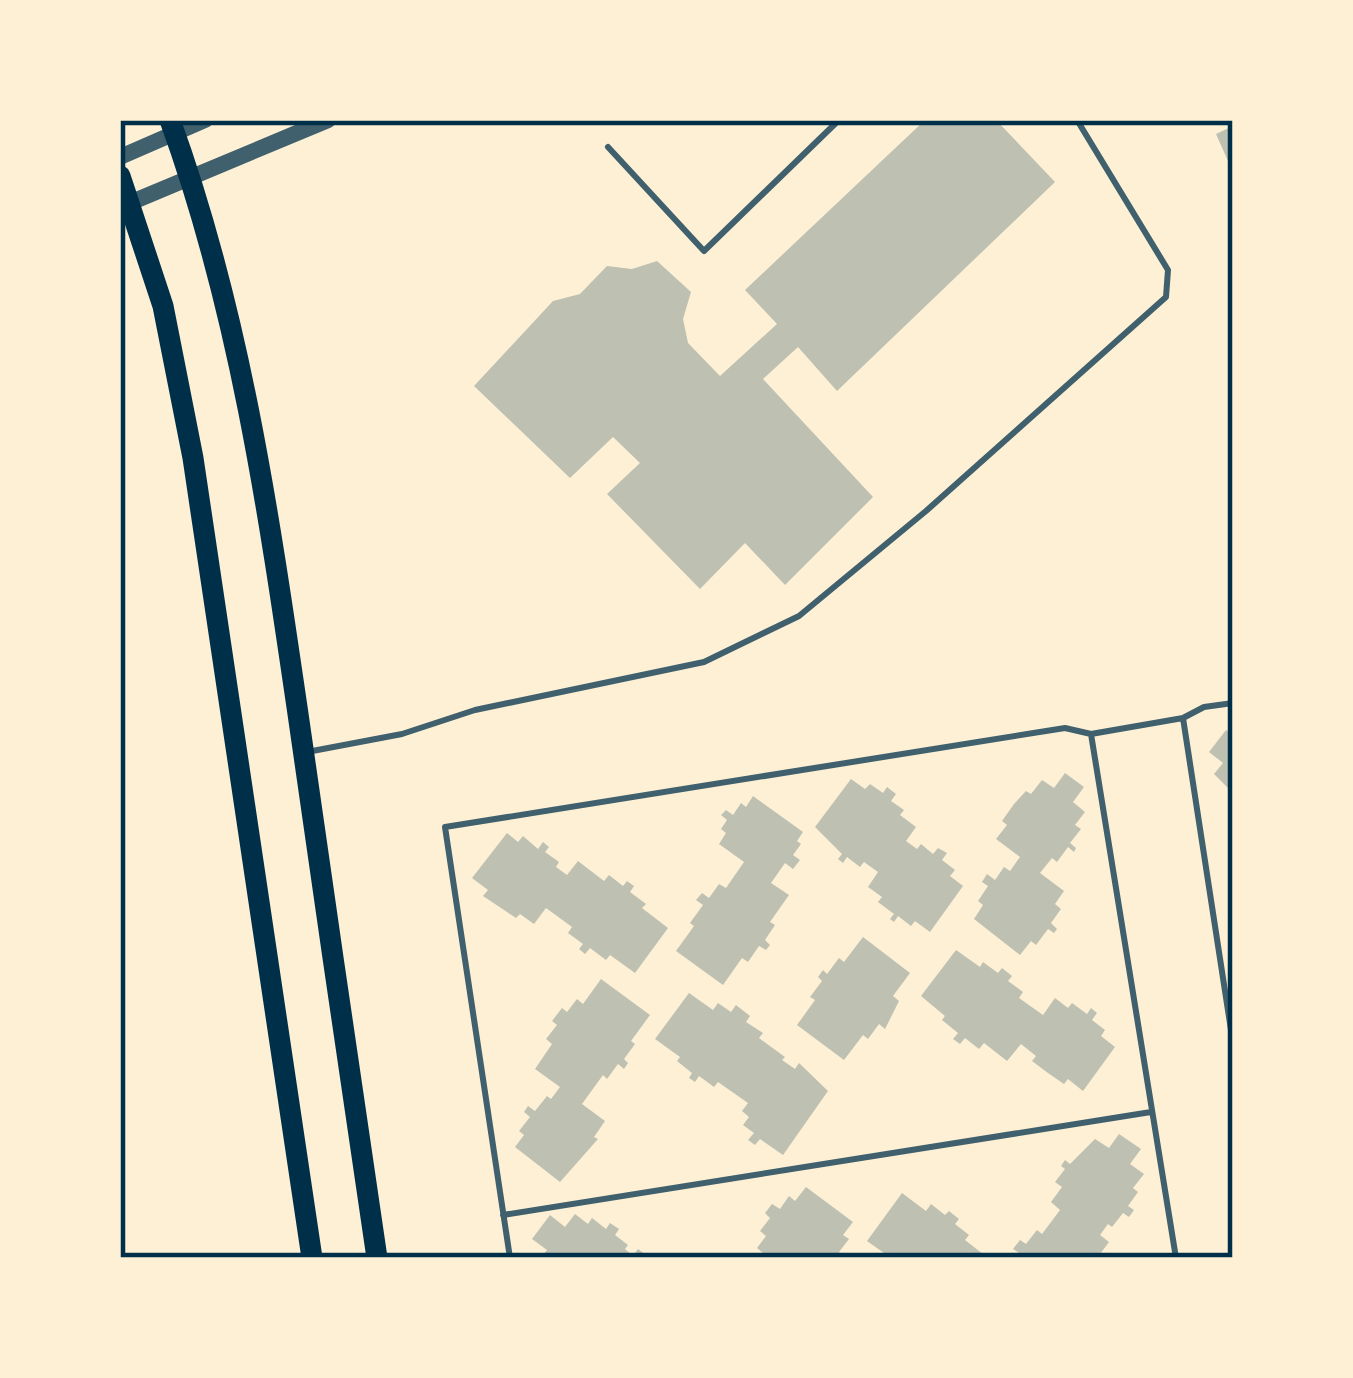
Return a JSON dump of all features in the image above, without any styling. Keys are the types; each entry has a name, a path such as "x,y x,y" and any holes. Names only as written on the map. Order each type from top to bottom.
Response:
{"highway":[{"path":"173,126 224,289 267,506 377,1258"},
{"path":"120,176 125,205 163,306 193,458 312,1258"}],"street":[{"path":"120,157 173,126 205,120"},
{"path":"125,205 328,120"}],"lane":[{"path":"608,146 704,251 839,120"},
{"path":"303,752 402,734 476,710 704,662 799,616 926,511 1166,297 1168,270 1077,120"},
{"path":"510,1258 445,827 1065,728 1091,734 1183,718 1204,707 1233,703"},
{"path":"1183,718 1233,1043"},
{"path":"1091,734 1176,1258"},
{"path":"503,1215 1151,1112"}],"building":[{"path":"925,120 996,120 1055,182 837,391 798,347 763,379 873,497 785,585 745,543 700,589 607,494 640,463 613,437 570,478 474,386 553,301 580,294 607,266 632,269 657,261 691,292 683,319 688,343 720,376 777,324 745,290"},
{"path":"1233,126 1233,159 1228,161 1216,134"},
{"path":"1226,730 1233,735 1233,793 1214,774 1223,763 1209,752"},
{"path":"1065,773 1084,787 1073,802 1085,812 1075,825 1081,829 1070,843 1074,852 1068,847 1040,873 1064,891 1055,904 1061,909 1051,923 1057,929 1054,933 1048,929 1020,955 974,919 988,886 982,882 987,874 995,880 1004,867 1010,871 1020,857 996,839 1014,804 1042,780 1054,788"},
{"path":"851,779 883,793 887,787 896,794 891,801 904,810 900,815 916,827 906,841 917,849 921,844 933,854 938,848 947,853 942,860 955,870 950,876 963,886 930,932 915,921 911,926 898,916 894,922 890,919 894,914 868,887 878,872 847,857 843,863 838,859 842,854 815,827"},
{"path":"753,796 803,832 793,855 800,860 793,869 785,863 771,883 789,895 770,922 775,925 765,940 770,945 766,950 759,946 748,962 742,958 723,985 676,951 703,905 696,900 702,893 709,898 719,884 726,888 744,862 719,844 727,820 721,815 726,810 733,815"},
{"path":"507,833 518,842 523,836 538,849 543,842 549,847 545,852 567,875 578,861 604,881 609,875 623,886 627,881 634,886 630,892 646,904 642,908 668,928 635,973 610,955 606,960 590,948 585,954 579,949 583,944 568,933 572,927 546,908 534,924 483,896 488,890 472,878"},
{"path":"863,937 910,973 893,996 899,1001 885,1029 879,1024 868,1039 863,1035 844,1060 797,1025 815,1000 810,997 822,981 818,977 823,970 827,974 839,958 844,962"},
{"path":"956,950 980,967 983,962 998,973 1002,968 1012,976 1008,981 1023,992 1019,998 1043,1015 1055,998 1068,1008 1072,1003 1087,1014 1091,1008 1097,1013 1092,1020 1115,1047 1083,1091 1032,1061 1036,1056 1021,1044 1007,1061 984,1043 979,1049 965,1038 960,1044 953,1039 958,1033 921,996"},
{"path":"601,979 650,1015 631,1041 635,1044 624,1059 628,1063 624,1069 618,1064 607,1079 603,1075 582,1104 605,1121 594,1137 598,1139 560,1182 515,1147 530,1117 524,1112 528,1106 535,1111 560,1087 535,1069 552,1044 546,1039 557,1025 552,1021 577,999 583,1004"},
{"path":"689,993 713,1010 718,1003 731,1012 736,1005 750,1016 746,1022 763,1033 759,1038 785,1057 782,1060 795,1069 799,1063 828,1091 783,1155 760,1139 755,1145 748,1140 754,1133 743,1125 749,1117 742,1111 748,1103 718,1082 714,1087 699,1076 695,1082 689,1078 692,1073 677,1061 680,1057 655,1039"},
{"path":"1119,1134 1141,1149 1130,1164 1144,1174 1128,1206 1134,1210 1129,1217 1123,1213 1112,1227 1108,1224 1100,1235 1109,1242 1097,1258 1015,1258 1019,1253 1013,1249 1020,1240 1026,1244 1037,1230 1042,1234 1060,1210 1051,1202 1062,1187 1055,1182 1065,1169 1061,1166 1065,1160 1070,1164 1095,1139 1109,1148"},
{"path":"806,1187 853,1222 839,1252 846,1258 760,1258 764,1254 757,1248 766,1236 760,1231 770,1218 765,1213 772,1204 780,1209 789,1196 795,1201"},
{"path":"902,1193 926,1211 931,1204 945,1215 949,1211 959,1219 955,1224 969,1235 965,1240 988,1258 891,1258 867,1241"},
{"path":"575,1214 588,1224 592,1218 606,1229 610,1223 619,1229 615,1235 633,1256 638,1249 650,1258 541,1258 547,1250 532,1239 550,1215 565,1227"}]}
